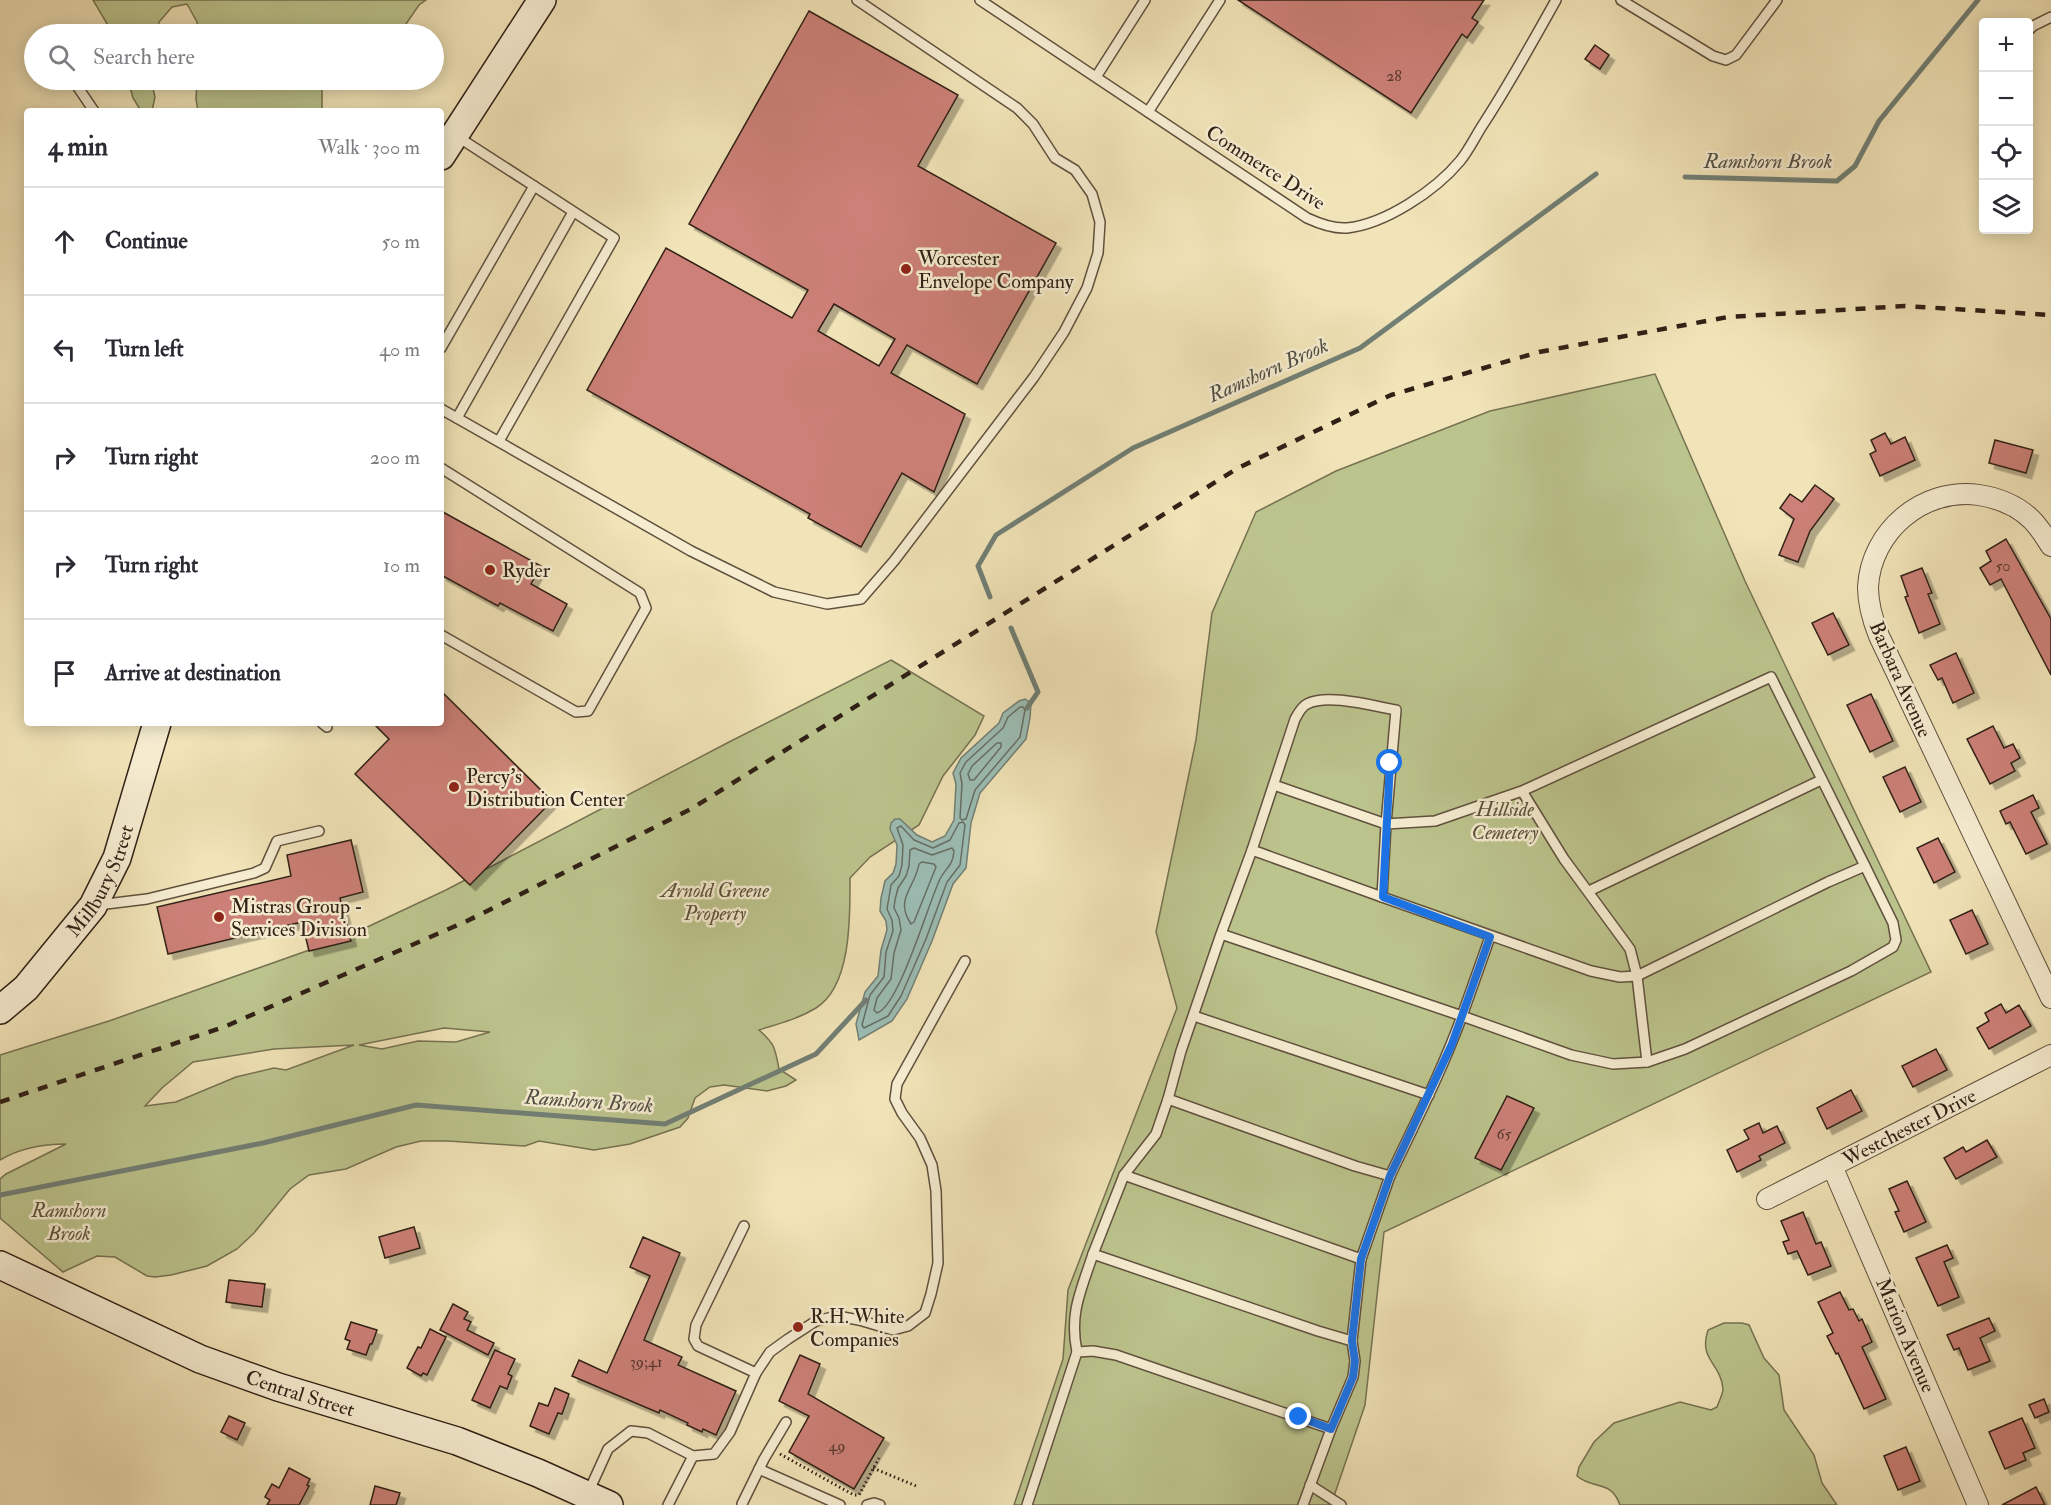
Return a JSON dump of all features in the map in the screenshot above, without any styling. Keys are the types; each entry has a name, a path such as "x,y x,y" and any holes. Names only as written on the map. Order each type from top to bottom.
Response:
{"street":[{"path":"448,145 541,0"},
{"name":"Barbara Avenue","path":"2051,546 2031,519 2003,501 1970,494 1936,498 1906,514 1889,532 1876,554 1869,587 1869,604 1873,621 2051,998"},
{"name":"Millbury Street","path":"0,1010 26,988 93,906 117,858 156,726"},
{"name":"Westchester Drive","path":"1767,1199 2051,1054"},
{"name":"Marion Avenue","path":"1832,1166 1978,1505"},
{"name":"Central Street","path":"0,1265 200,1359 278,1387 457,1441 598,1500"}],"lane":[{"path":"444,411 691,551 774,592 827,604 861,599 894,561 1034,377 1064,332 1087,288 1098,253 1100,222 1092,194 1087,186 1075,171 1055,158 1033,124 1017,108 857,0"},
{"name":"Commerce Drive","path":"980,0 1308,218 1322,224 1347,228 1393,212 1419,197 1460,161 1510,82 1556,0"},
{"path":"1096,77 1145,0"},
{"path":"1148,112 1220,0"},
{"path":"1621,0 1713,56 1726,60 1736,55 1778,0"},
{"path":"2033,26 2051,17"},
{"path":"80,90 92,108"},
{"path":"448,145 534,186 614,238 499,441"},
{"path":"444,343 534,186"},
{"path":"457,418 573,212"},
{"path":"444,470 640,593 646,608 588,711 576,712 444,637"},
{"path":"1221,934 1571,1055 1613,1064 1647,1062 1685,1049 1851,971 1893,947 1896,940 1893,923 1771,677 1522,791 1435,821 1386,824 1274,785"},
{"path":"1027,1505 1077,1352 1073,1317 1093,1254 1124,1175 1156,1134 1181,1051 1252,850 1295,718 1304,705 1317,700 1396,710 1386,824 1383,897"},
{"path":"1589,891 1821,780"},
{"path":"1522,791 1564,859 1630,949 1637,976 1647,1062"},
{"path":"93,906 147,899 254,873 265,868 277,841 319,831"},
{"path":"1252,850 1490,937 1591,971 1620,977 1637,976 1865,866"},
{"path":"1303,1505 1353,1377 1355,1361 1352,1341 1361,1259 1390,1176 1429,1095 1462,1016 1490,937"},
{"path":"598,1500 608,1449 631,1431 648,1433 693,1456 714,1454 730,1432 756,1373 770,1352 816,1321 837,1316 893,1330 908,1326 925,1313 932,1294 938,1263 936,1191 932,1165 920,1137 902,1113 895,1099 897,1084 965,961"},
{"path":"1194,1017 1429,1095"},
{"path":"1168,1100 1355,1166 1390,1176"},
{"path":"1124,1175 1361,1259"},
{"path":"744,1226 696,1325 694,1339 698,1346 756,1373"},
{"path":"1093,1254 1318,1332 1352,1341"},
{"path":"1077,1352 1093,1351 1116,1354 1331,1429"},
{"path":"742,1505 759,1469 786,1422"},
{"path":"668,1505 693,1456"},
{"path":"759,1469 840,1505"},
{"path":"1310,1485 1341,1505"},
{"path":"867,1505 874,1503 880,1505"}],"path":[{"path":"771,1449 859,1496 879,1458"},
{"path":"873,1468 916,1486"}],"green space":[{"path":"93,0 426,0 419,5 406,24 197,24 187,4 172,7 159,24 107,24"},
{"path":"131,90 153,90 155,97 153,108 139,108"},
{"path":"196,90 322,90 322,108 198,108"},
{"name":"Hillside Cemetery","path":"1655,374 1745,581 1931,972 1384,1232 1365,1405 1331,1505 1014,1505 1063,1359 1068,1290 1177,1008 1156,932 1196,740 1212,613 1256,512 1336,471 1490,411"},
{"name":"Arnold Greene Property","path":"891,660 984,716 975,735 943,776 919,825 870,857 850,878 849,930 843,967 837,984 828,998 816,1008 802,1015 759,1030 774,1047 779,1069 796,1080 786,1086 767,1091 724,1085 710,1087 695,1098 688,1118 680,1127 630,1144 594,1150 539,1141 525,1146 421,1141 396,1147 346,1169 309,1175 290,1189 254,1233 237,1249 207,1266 171,1275 147,1276 115,1257 97,1256 63,1272 0,1218 0,1179 66,1144 32,1147 0,1160 0,1055 109,1021 346,937 446,890","holes":["444,1028 490,1032 456,1042 418,1041 382,1049 359,1045","354,1045 286,1070 274,1068 236,1077 176,1102 145,1106 193,1062 274,1049"]},
{"path":"1724,1323 1749,1325 1764,1358 1779,1375 1784,1410 1814,1455 1822,1483 1837,1505 1620,1505 1612,1491 1577,1476 1579,1467 1594,1442 1614,1423 1680,1402 1711,1410 1717,1407 1723,1389 1718,1373 1708,1355 1706,1340 1708,1330"}],"water":[{"path":"1025,699 1031,703 1026,739 980,793 971,823 966,868 953,884 907,999 892,1021 859,1040 856,1024 865,992 878,976 881,950 887,930 886,921 880,911 885,881 893,873 896,864 897,845 890,829 891,823 895,819 900,819 917,835 932,842 945,836 954,820 956,784 953,773 961,758 999,723 1003,713"}],"building":[{"path":"1238,0 1484,0 1472,18 1478,22 1467,38 1462,34 1411,113"},
{"name":"Worcester Envelope Company","path":"809,11 958,95 918,166 1056,243 977,384 907,345 891,373 965,414 934,492 902,473 861,547 808,518 810,514 587,390 666,248 792,318 808,290 689,224","holes":["834,304 895,339 879,366 818,331"]},
{"path":"1595,45 1609,55 1600,69 1585,59"},
{"path":"1885,433 1891,444 1905,437 1915,460 1880,476 1870,454 1876,451 1871,440"},
{"path":"1995,440 2033,450 2026,473 1989,463"},
{"path":"1815,485 1834,499 1810,531 1798,562 1779,555 1794,519 1780,508 1790,494 1802,502"},
{"name":"Ryder","path":"444,513 541,566 531,584 567,604 553,631 500,603 498,606 444,577"},
{"path":"2006,539 2051,619 2051,675 2001,579 1990,585 1980,568 1991,561 1986,551"},
{"path":"1922,568 1932,593 1928,594 1940,624 1919,633 1905,597 1908,596 1901,576"},
{"path":"1833,613 1849,645 1828,655 1812,623"},
{"path":"1956,653 1974,693 1953,703 1942,678 1938,680 1930,665"},
{"name":"Percy's Distribution Center","path":"444,694 552,801 470,885 355,774 389,739 376,726 444,726"},
{"path":"1871,694 1893,741 1870,752 1847,705"},
{"path":"1993,726 2004,748 2013,744 2020,758 2011,763 2015,771 1990,784 1967,739"},
{"path":"1905,767 1921,802 1900,812 1883,777"},
{"path":"2033,795 2039,808 2031,812 2047,844 2026,854 2010,822 2006,824 2000,811"},
{"path":"1938,838 1955,872 1934,883 1917,848"},
{"path":"351,840 363,892 340,898 351,941 309,951 302,922 168,954 157,907 291,876 287,855"},
{"path":"1972,910 1988,944 1966,954 1950,920"},
{"path":"2001,1004 2006,1013 2019,1005 2031,1026 1989,1049 1977,1028 1989,1021 1985,1013"},
{"path":"1936,1049 1947,1070 1913,1087 1902,1066"},
{"path":"1851,1090 1862,1111 1827,1129 1817,1108"},
{"path":"1507,1096 1534,1108 1501,1170 1475,1158"},
{"path":"1759,1123 1763,1133 1777,1126 1785,1143 1759,1156 1761,1160 1737,1172 1727,1150 1749,1139 1744,1130"},
{"path":"1987,1140 1997,1157 1956,1179 1944,1158 1963,1147 1966,1152"},
{"path":"1907,1181 1926,1222 1904,1232 1895,1212 1899,1211 1889,1189"},
{"path":"1803,1212 1816,1244 1821,1242 1831,1266 1808,1275 1797,1251 1788,1254 1783,1242 1789,1240 1781,1221"},
{"path":"414,1227 420,1248 385,1258 379,1237"},
{"path":"643,1237 680,1253 644,1340 682,1357 678,1365 736,1391 716,1435 703,1429 702,1432 660,1410 659,1413 572,1376 579,1360 607,1373 650,1276 630,1267"},
{"path":"1947,1245 1953,1258 1944,1262 1959,1297 1938,1306 1916,1258"},
{"path":"229,1280 265,1284 262,1307 226,1302"},
{"path":"1840,1292 1849,1310 1853,1309 1859,1321 1862,1319 1872,1342 1862,1347 1886,1399 1864,1409 1838,1353 1836,1354 1827,1336 1833,1333 1818,1302"},
{"path":"453,1304 468,1312 464,1319 471,1322 467,1330 494,1343 488,1355 440,1330"},
{"path":"1989,1318 1995,1331 1980,1338 1990,1361 1968,1370 1959,1348 1954,1350 1947,1335"},
{"path":"351,1322 377,1330 366,1355 347,1349 350,1341 345,1339"},
{"path":"430,1329 446,1337 427,1375 423,1373 421,1376 407,1368 418,1347 421,1348"},
{"path":"495,1350 515,1359 508,1374 512,1376 507,1389 500,1386 490,1408 472,1400"},
{"path":"800,1355 820,1364 808,1394 884,1438 854,1489 789,1452 809,1416 779,1401"},
{"path":"555,1388 569,1394 562,1414 558,1413 549,1434 530,1426 539,1403 548,1406"},
{"path":"2044,1399 2049,1412 2035,1418 2029,1405"},
{"path":"229,1416 245,1423 237,1440 221,1432"},
{"path":"2022,1418 2035,1448 2023,1453 2026,1460 2005,1469 1989,1432"},
{"path":"1906,1447 1920,1481 1898,1490 1884,1456"},
{"path":"289,1468 310,1479 307,1485 309,1486 299,1505 267,1505 270,1500 265,1497 272,1484 279,1488"},
{"path":"375,1486 400,1493 396,1505 370,1505"},
{"path":"2036,1487 2045,1505 2002,1505"}],"waterway":[{"name":"Ramshorn Brook","path":"1685,177 1837,181 1855,166 1879,121 1978,0"},
{"name":"Ramshorn Brook","path":"990,597 978,566 996,535 1133,448 1360,348 1596,174"},
{"name":"Ramshorn Brook","path":"1011,628 1038,692 1027,708"},
{"name":"Ramshorn Brook","path":"0,1195 263,1143 416,1105 665,1124 816,1054 866,1000"}],"railway":[{"path":"0,1102 224,1027 467,921 691,809 1238,468 1391,395 1539,352 1728,317 1905,306 2051,315"}],"place":[{"name":"Worcester Envelope Company","path":"906,269"},
{"name":"Ryder","path":"490,570"},
{"name":"Percy's Distribution Center","path":"454,787"},
{"name":"Mistras Group - Services Division","path":"219,917"},
{"name":"R.H. White Companies","path":"798,1327"}],"route":[{"path":"1299,1417 1331,1429 1353,1377 1355,1361 1352,1341 1361,1259 1390,1176 1452,1044 1490,937 1383,897 1390,763"}]}
